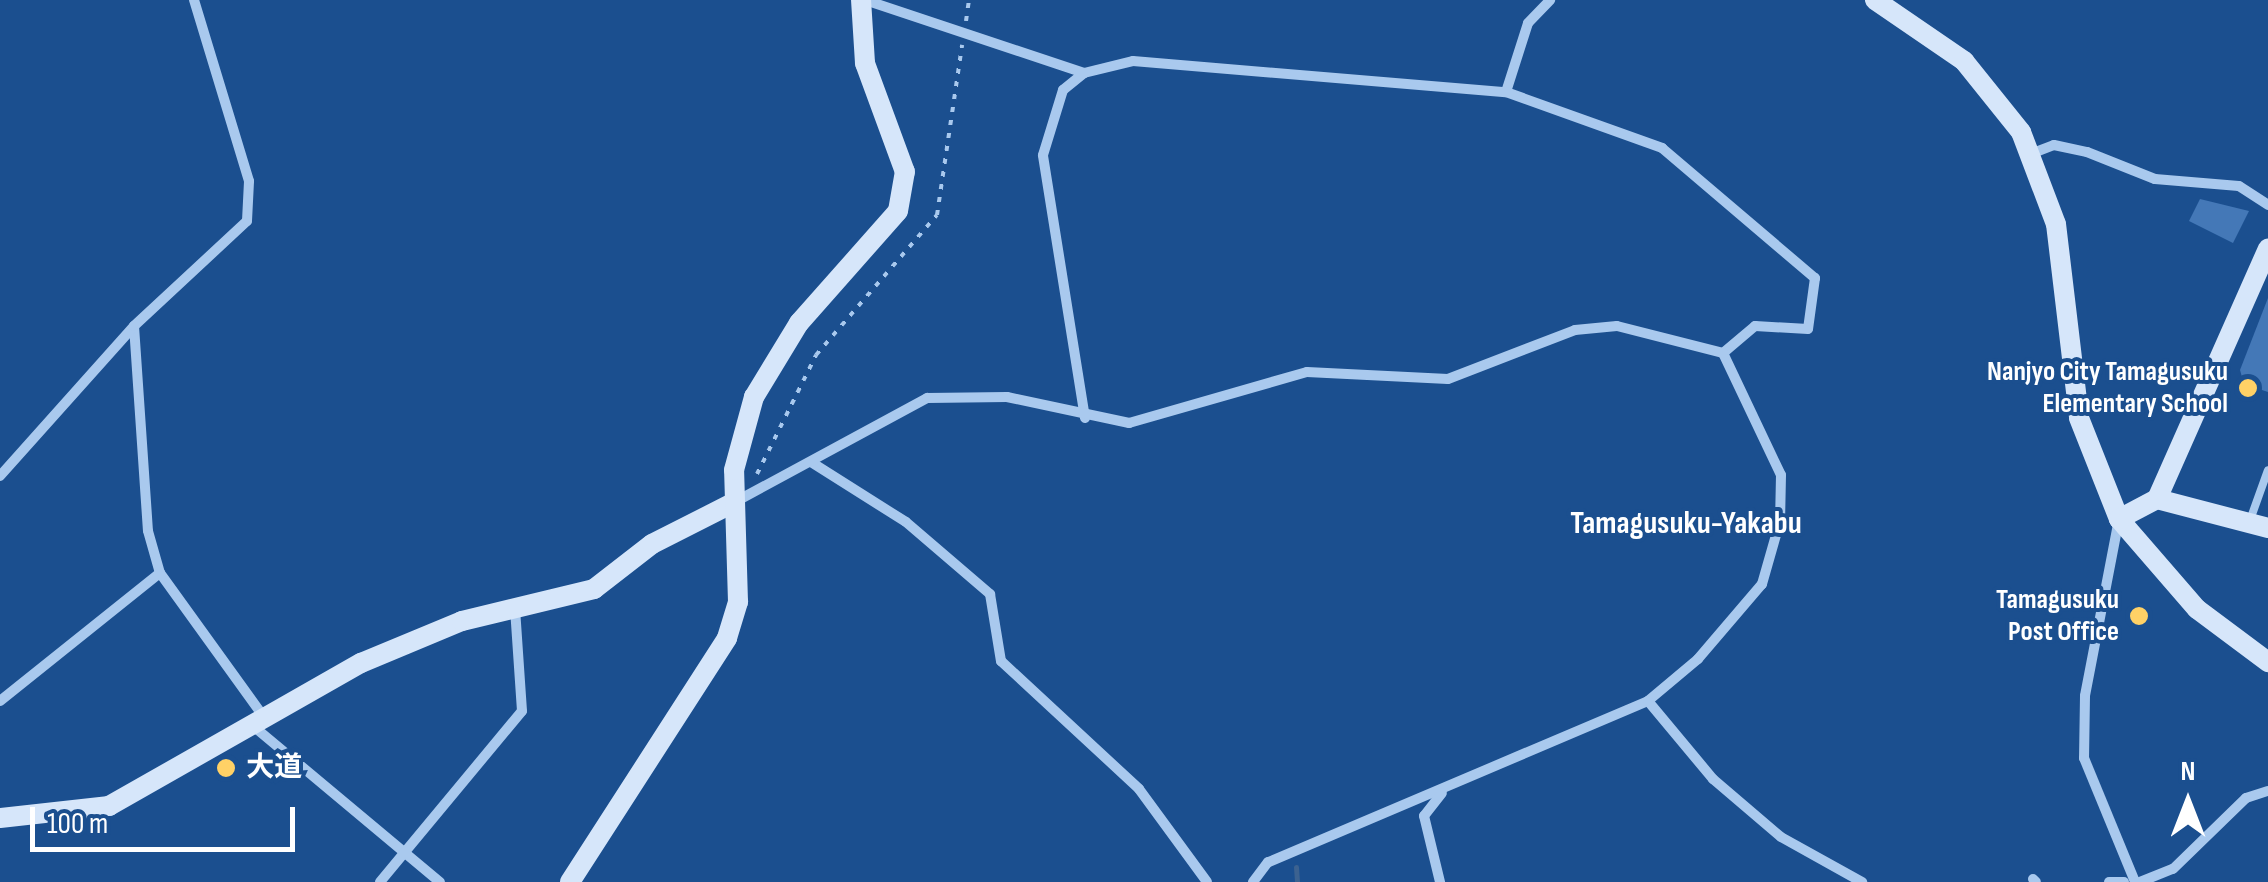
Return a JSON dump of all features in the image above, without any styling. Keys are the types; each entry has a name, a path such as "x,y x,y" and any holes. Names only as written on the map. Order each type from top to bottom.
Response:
{"street":[{"path":"0,476 134,326 247,221 249,181 194,0"},
{"path":"570,882 728,638 738,602 730,504 740,434 770,368 898,211 905,172 866,62 863,0 1084,73"},
{"path":"1506,92 1528,23 1550,0"},
{"path":"1875,0 1976,72 2034,153 2056,224 2079,418 2119,519 2197,610 2268,662"},
{"path":"1085,418 1044,156 1063,90 1084,73 1133,61 1506,92 1662,148 1690,180 1808,269 1817,294 1808,328 1754,326 1723,353"},
{"path":"2034,153 2054,145 2087,152 2155,179 2239,186 2268,205"},
{"path":"2119,519 2158,499 2268,250"},
{"path":"134,326 148,532 160,573 258,720 440,882"},
{"path":"0,818 109,806 361,664 514,607 594,590 652,544 927,398 1006,396 1085,418 1129,423 1307,372 1448,378 1575,330 1618,326 1723,353"},
{"path":"1254,882 1268,862 1648,701 1724,630 1770,567 1781,475 1723,353"},
{"path":"811,462 906,522 990,594 1001,661 1139,789 1207,882"},
{"path":"2158,499 2258,525"},
{"path":"2119,519 2082,728 2084,758 2138,882 2173,869 2246,798 2268,791"},
{"path":"0,701 160,573"},
{"path":"380,882 522,711 514,607"},
{"path":"1648,701 1679,748 1726,791 1781,837 1862,882"},
{"path":"1440,882 1424,816 1460,781"},
{"path":"2108,882 2124,882"}],"lane":[{"path":"2258,525 2268,470"}],"building":[{"path":"2200,199 2249,211 2233,243 2189,221"},
{"path":"2268,298 2268,392 2244,384 2240,370"}],"waterway":[{"path":"1296,867 1297,882"}],"place":[{"name":"Nanjyo City Tamagusuku Elementary School","path":"2248,388"},
{"name":"Tamagusuku Post Office","path":"2139,616"},
{"name":"大道","path":"226,768"}],"district":[{"name":"Tamagusuku-Yakabu","path":"1686,524"}]}
